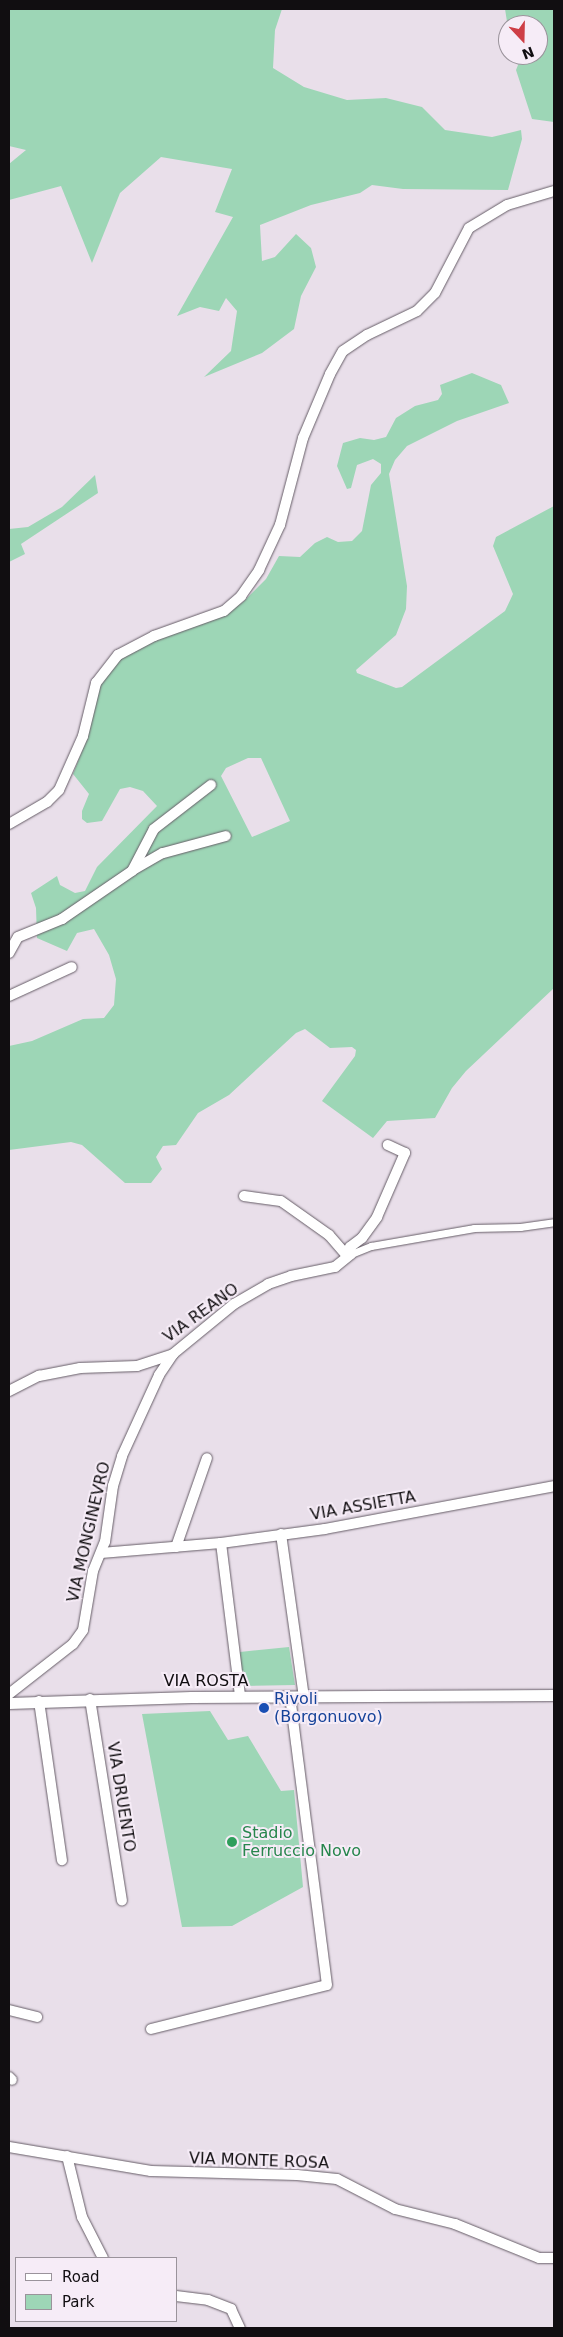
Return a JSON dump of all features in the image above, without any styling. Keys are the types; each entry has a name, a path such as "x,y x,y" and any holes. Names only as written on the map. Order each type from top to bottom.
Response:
{"street":[{"path":"9,824 47,802 59,790 83,736 96,683 118,655 154,636 224,611 241,596 259,570 280,525 303,438 343,351 367,334 417,311 435,293 469,228 507,206 554,191"},
{"path":"132,871 154,829 211,785"},
{"path":"9,954 18,937 62,919 132,871 163,853 226,836"},
{"path":"9,996 72,967"},
{"name":"VIA REANO","path":"9,1391 39,1376 80,1368 137,1366 173,1354 234,1304 268,1284 291,1276 335,1267 349,1255 350,1247 362,1238 376,1217 405,1153 388,1145"},
{"path":"244,1196 281,1201 329,1235 349,1255 371,1246 474,1228 520,1228 554,1222"},
{"name":"VIA MONGINEVRO","path":"9,1694 79,1637 86,1622 93,1571 101,1553 113,1486 122,1456 159,1375 173,1354"},
{"path":"176,1547 207,1458"},
{"name":"VIA ASSIETTA","path":"101,1553 221,1543 554,1486"},
{"path":"281,1534 304,1697"},
{"path":"221,1543 240,1696"},
{"name":"VIA ROSTA","path":"9,1703 90,1699 240,1696 554,1695"},
{"path":"151,2029 326,1985 290,1697"},
{"name":"VIA DRUENTO","path":"90,1699 122,1900"},
{"path":"39,1701 62,1860"},
{"path":"9,2010 37,2017"},
{"name":"VIA MONTE ROSA","path":"9,2147 151,2171 297,2175 337,2179 395,2209 455,2224 539,2258 554,2258"},
{"path":"67,2156 82,2217 102,2257"},
{"path":"178,2296 208,2300 231,2309 240,2328"}],"green space":[{"path":"9,9 282,9 275,30 273,68 304,87 347,100 386,98 422,107 445,130 492,137 521,130 522,139 508,190 403,189 372,185 360,193 311,205 260,225 262,261 275,257 296,234 311,248 316,267 301,296 294,329 262,353 204,377 231,351 237,311 226,298 219,311 200,307 177,316 233,217 215,212 232,169 161,157 120,193 92,263 61,186 9,200 9,164 26,150 9,146"},
{"path":"505,9 554,9 554,122 532,119 516,70 518,65 548,65 548,15 506,15"},
{"path":"472,373 501,385 509,403 457,421 407,446 395,460 389,474 407,586 406,609 396,635 356,670 357,673 396,688 402,687 505,611 513,594 493,546 496,537 554,506 554,988 466,1071 452,1088 435,1118 387,1121 373,1138 322,1101 355,1056 356,1050 352,1047 330,1048 305,1029 296,1033 229,1095 198,1113 176,1145 163,1146 156,1157 162,1169 151,1183 125,1183 82,1145 71,1142 9,1150 9,1046 32,1041 83,1019 104,1018 114,1005 116,979 109,955 94,929 77,933 67,951 37,938 36,908 31,893 57,876 60,885 75,893 85,891 97,867 157,806 143,791 130,787 120,789 102,821 87,823 82,819 82,811 89,794 73,774 87,738 99,684 121,658 157,638 224,615 243,602 266,579 279,556 300,557 315,543 327,537 338,542 352,541 362,531 371,485 381,473 381,464 373,459 357,465 351,488 347,489 337,466 343,443 360,438 374,440 386,437 396,418 415,406 438,400 442,394 440,385","holes":["248,758 261,758 290,821 252,837 221,776 226,768"]},
{"path":"95,475 98,493 21,544 25,554 9,562 9,529 28,527 62,507"},
{"path":"289,1647 295,1685 243,1686 240,1652"},
{"name":"Stadio Ferruccio Novo","path":"210,1711 228,1740 248,1736 281,1791 294,1790 303,1887 232,1926 182,1927 142,1714"}],"place":[{"name":"Rivoli (Borgonuovo)","path":"264,1708"},
{"name":"Stadio Ferruccio Novo","path":"232,1842"}]}
